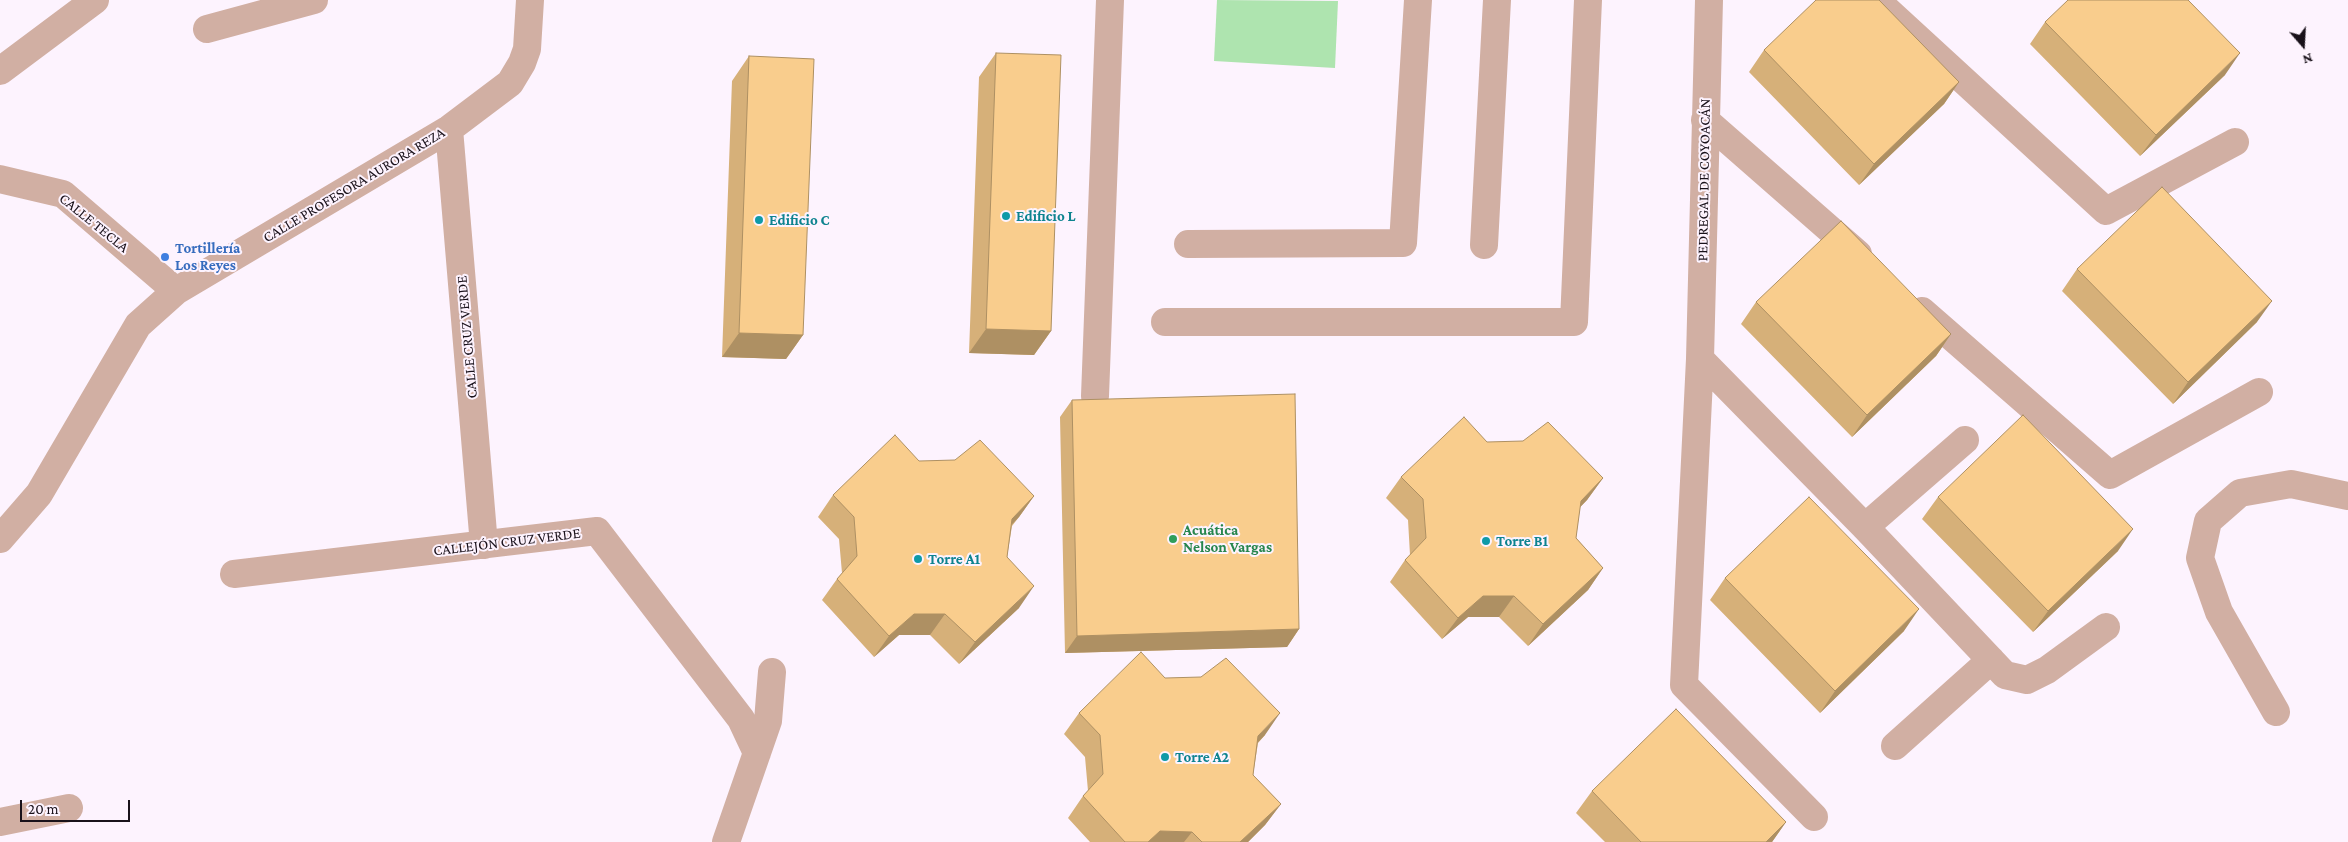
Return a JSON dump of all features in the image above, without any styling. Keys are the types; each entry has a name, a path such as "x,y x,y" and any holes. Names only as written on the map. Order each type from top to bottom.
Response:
{"street":[{"path":"0,71 95,0"},
{"path":"207,29 314,0"},
{"name":"CALLE PROFESORA AURORA REZA","path":"0,539 39,494 138,325 176,291 449,129 510,83 522,63 527,49 530,0"},
{"path":"1096,396 1110,0"},
{"path":"1188,244 1403,243 1418,0"},
{"path":"1484,245 1497,0"},
{"path":"1165,322 1574,322 1588,0"},
{"name":"PEDREGAL DE COYOACÁN","path":"1709,0 1700,360 1684,685 1814,817"},
{"path":"1876,0 2106,211 2236,142"},
{"path":"1705,120 1878,272"},
{"name":"CALLE CRUZ VERDE","path":"449,129 484,545"},
{"name":"CALLE TECLA","path":"0,179 63,194 176,291"},
{"path":"1900,291 2110,476 2259,392"},
{"path":"1700,360 1865,527 2005,675 2027,680 2047,670 2106,627"},
{"path":"1865,527 1964,440"},
{"path":"2276,712 2220,612 2200,558 2208,521 2240,493 2291,484 2348,496"},
{"name":"CALLEJÓN CRUZ VERDE","path":"234,574 598,531 741,719 757,753"},
{"path":"1895,746 1991,660"},
{"path":"726,842 768,721 764,670"},
{"path":"0,822 69,808"}],"green space":[{"path":"1217,0 1338,1 1335,68 1214,61"}],"building":[{"path":"1816,0 1879,0 1959,82 1874,164 1764,50"},
{"path":"2068,0 2188,0 2240,53 2156,135 2045,22"},
{"name":"Edificio L","path":"996,53 1061,55 1051,331 986,329"},
{"name":"Edificio C","path":"749,56 814,59 803,335 739,333"},
{"path":"2162,187 2272,301 2188,382 2077,269"},
{"path":"1841,221 1951,334 1867,415 1756,302"},
{"name":"Acuática Nelson Vargas","path":"1295,394 1299,629 1077,636 1072,400"},
{"path":"2023,415 2133,529 2048,611 1938,497"},
{"name":"Torre B1","path":"1464,417 1487,442 1523,441 1548,422 1603,478 1581,501 1576,538 1603,568 1543,624 1514,596 1483,596 1458,618 1405,560 1426,538 1423,499 1401,477"},
{"name":"Torre A1","path":"895,435 919,461 955,460 980,440 1034,496 1012,519 1007,557 1034,586 975,642 945,614 914,614 889,636 837,579 857,556 854,517 833,495"},
{"path":"1809,497 1919,609 1835,691 1725,578"},
{"name":"Torre A2","path":"1141,652 1165,678 1201,677 1226,658 1280,713 1258,736 1253,775 1281,804 1240,842 1202,842 1192,832 1160,831 1148,842 1125,842 1083,796 1103,774 1100,735 1079,713"},
{"path":"1676,709 1786,822 1766,842 1641,842 1592,791"}],"place":[{"name":"Edificio L","path":"1006,216"},
{"name":"Edificio C","path":"759,220"},
{"name":"Tortillería Los Reyes","path":"165,257"},
{"name":"Acuática Nelson Vargas","path":"1173,539"},
{"name":"Torre B1","path":"1486,541"},
{"name":"Torre A1","path":"918,559"},
{"name":"Torre A2","path":"1165,757"}]}
